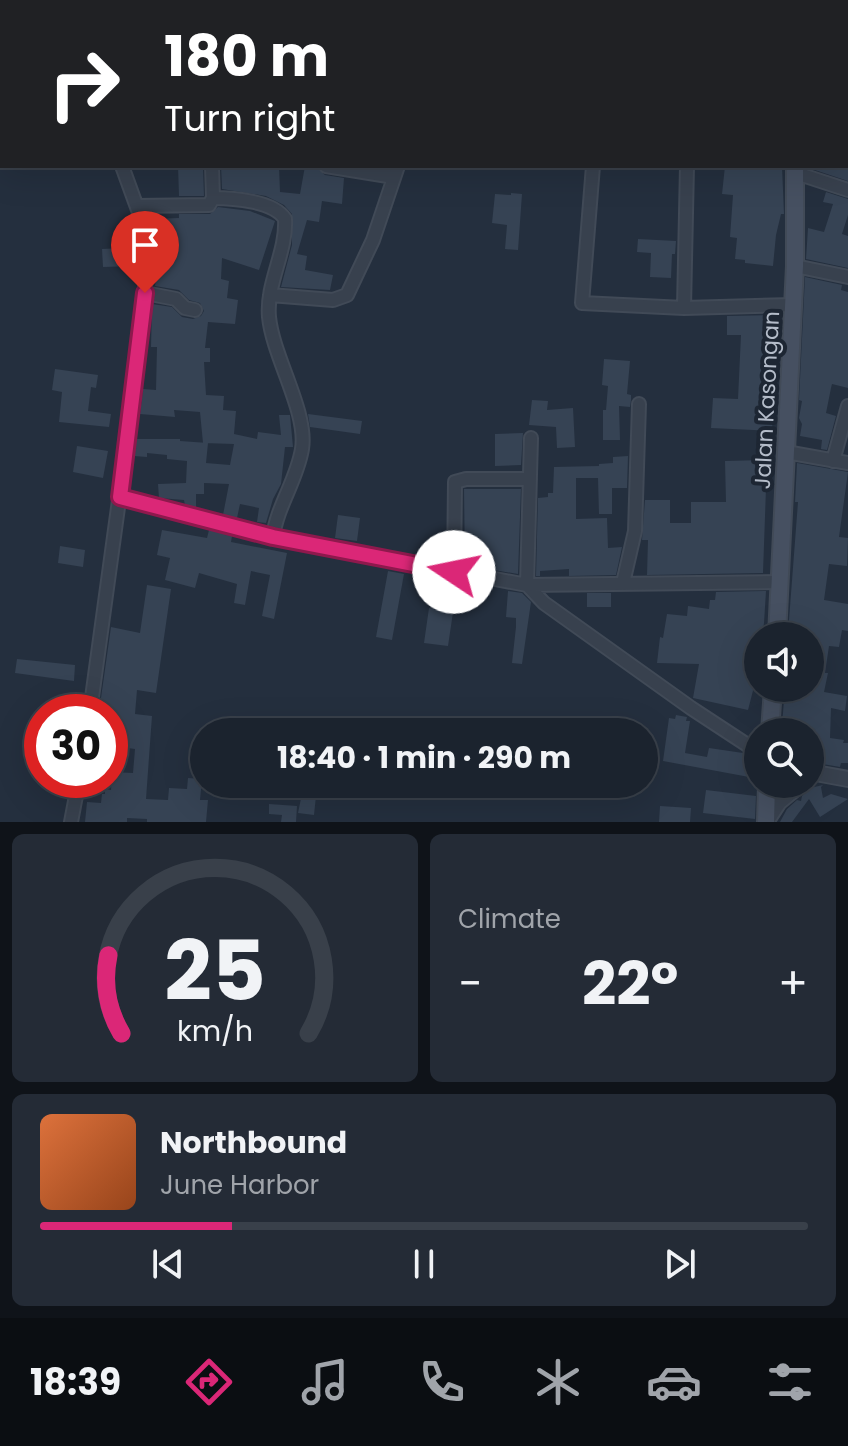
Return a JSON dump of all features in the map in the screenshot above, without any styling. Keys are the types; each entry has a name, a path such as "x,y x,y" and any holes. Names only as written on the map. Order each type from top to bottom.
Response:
{"main road":[{"name":"Jalan Kasongan","path":"778,622 795,266 796,170"},
{"path":"766,822 767,798"}],"street":[{"path":"93,694 145,293 146,238 123,168"},
{"path":"137,206 209,205 213,198 212,168"},
{"path":"270,295 333,300 347,295 373,240 396,171 354,168"},
{"path":"593,168 581,302 588,305 684,308 793,305"},
{"path":"684,308 687,168"},
{"path":"796,170 848,190"},
{"path":"213,198 239,198 283,215 286,225 270,295 270,320 302,438 302,450 276,516 273,537"},
{"path":"795,266 848,277"},
{"path":"145,293 176,299 185,308 195,310"},
{"path":"623,583 635,531 639,404"},
{"path":"833,461 848,406"},
{"path":"531,438 527,585 544,603 744,743"},
{"path":"786,452 848,463"},
{"path":"454,572 455,482 466,479 530,479"},
{"path":"120,497 273,537 527,585 780,582"},
{"path":"824,776 848,779"},
{"path":"71,822 76,798"},
{"path":"766,822 784,798"}],"building":[{"path":"178,168 203,168 204,196 179,196"},
{"path":"221,168 279,168 280,192 300,194 305,168 317,168 325,175 344,178 342,204 322,201 319,222 307,220 297,254 307,256 305,270 333,275 330,290 281,287 292,245 292,214 284,205 266,196 222,189"},
{"path":"725,168 782,168 784,214 781,214 776,235 773,266 735,259 737,238 730,237 733,195 722,194"},
{"path":"809,168 848,168 848,181"},
{"path":"826,192 848,199 848,215 842,234 848,236 848,268 806,259 808,228 824,232 833,204 823,202"},
{"path":"495,194 522,194 518,250 505,249 507,225 492,223"},
{"path":"218,207 250,211 275,221 259,270 222,258 221,279 229,281 227,298 238,300 235,324 208,322 205,348 210,348 210,362 204,362 206,395 224,396 223,410 236,411 234,434 257,439 258,432 281,435 279,415 290,415 293,447 285,447 281,484 266,523 257,522 259,508 240,504 237,518 223,515 229,484 204,483 204,494 196,494 196,508 185,505 184,500 159,498 158,484 186,483 187,461 147,453 147,457 134,456 136,439 180,439 203,443 200,412 174,410 175,417 140,414 143,389 156,390 157,347 151,347 152,304 172,307 182,317 193,319 204,311 200,303 189,300 179,290 155,286 161,238 153,239 151,219 179,218 179,214 210,214","holes":["208,443 234,444 230,465 206,463"]},
{"path":"638,239 676,241 671,278 650,277 651,253 637,252"},
{"path":"122,248 123,253 134,253 134,266 103,267 102,249"},
{"path":"805,277 842,285 841,290 848,292 848,388 832,384 826,413 836,416 827,450 821,449 822,440 800,436"},
{"path":"770,315 769,325 775,325 775,338 779,339 777,400 774,399 772,431 711,428 713,398 738,399 741,335 727,335 727,316"},
{"path":"604,359 630,361 627,394 631,395 631,400 630,407 619,406 620,440 603,440 603,410 606,410 608,386 602,385"},
{"path":"55,369 98,375 96,388 91,387 88,411 111,414 109,427 59,422 62,392 52,390"},
{"path":"532,400 548,401 547,410 573,408 575,447 557,448 556,427 529,425"},
{"path":"308,414 362,421 360,434 310,427"},
{"path":"523,433 521,465 495,466 495,434"},
{"path":"77,446 108,451 103,478 73,472"},
{"path":"628,456 627,488 612,488 612,514 599,514 598,478 576,478 576,519 607,518 608,548 622,547 616,575 569,576 569,569 540,571 540,576 536,576 538,498 553,493 554,467 599,466 613,463 613,457"},
{"path":"767,460 763,573 647,575 648,540 642,540 645,500 670,500 670,523 691,523 691,502 726,502 725,461"},
{"path":"797,463 848,472 839,537 848,538 847,566 829,564 824,600 848,604 848,631 842,630 839,647 829,646 824,692 824,622 789,622 798,502 795,502"},
{"path":"464,489 521,489 518,574 494,570 494,567 465,564"},
{"path":"338,515 360,518 357,541 335,538"},
{"path":"162,530 207,538 209,530 232,536 231,542 287,553 274,619 262,616 270,575 251,571 245,605 234,603 237,584 199,573 195,588 165,580 170,558 157,555"},
{"path":"60,546 85,550 83,567 58,563"},
{"path":"388,571 404,574 392,640 376,637"},
{"path":"147,585 171,589 156,693 137,690 135,714 152,716 146,799 168,800 169,788 187,789 190,778 190,798 208,800 206,822 147,822 147,819 127,818 127,822 85,822 87,802 101,803 102,798 128,798 128,773 133,773 135,749 128,748 128,694 102,694 111,627 140,633"},
{"path":"442,590 456,592 448,646 424,643 429,608 440,610"},
{"path":"508,591 522,593 531,602 522,664 512,663 516,618 506,617"},
{"path":"766,591 764,622 744,622 744,702 750,702 748,710 693,698 699,664 657,663 667,614 687,616 688,606 709,609 710,600 715,600 716,592"},
{"path":"587,593 611,593 611,607 587,607"},
{"path":"17,659 75,665 74,681 15,673"},
{"path":"824,692 847,696 845,711 831,708 830,738 848,743 848,763 841,763 840,767 824,764 824,718 783,718 784,702 824,702"},
{"path":"676,715 687,717 686,721 690,721 685,753 707,757 709,748 743,753 744,776 663,761 669,718 675,719"},
{"path":"706,790 756,798 755,819 703,813"},
{"path":"831,794 848,799 820,817 809,799 792,822 780,822 787,809 797,800 801,801 802,798 824,798"},
{"path":"301,798 316,798 314,815 298,813"},
{"path":"269,804 297,806 296,822 281,822 282,815 269,814"},
{"path":"660,806 691,808 690,822 659,822"}],"route":[{"path":"145,293 120,497 273,537 454,572"}]}
